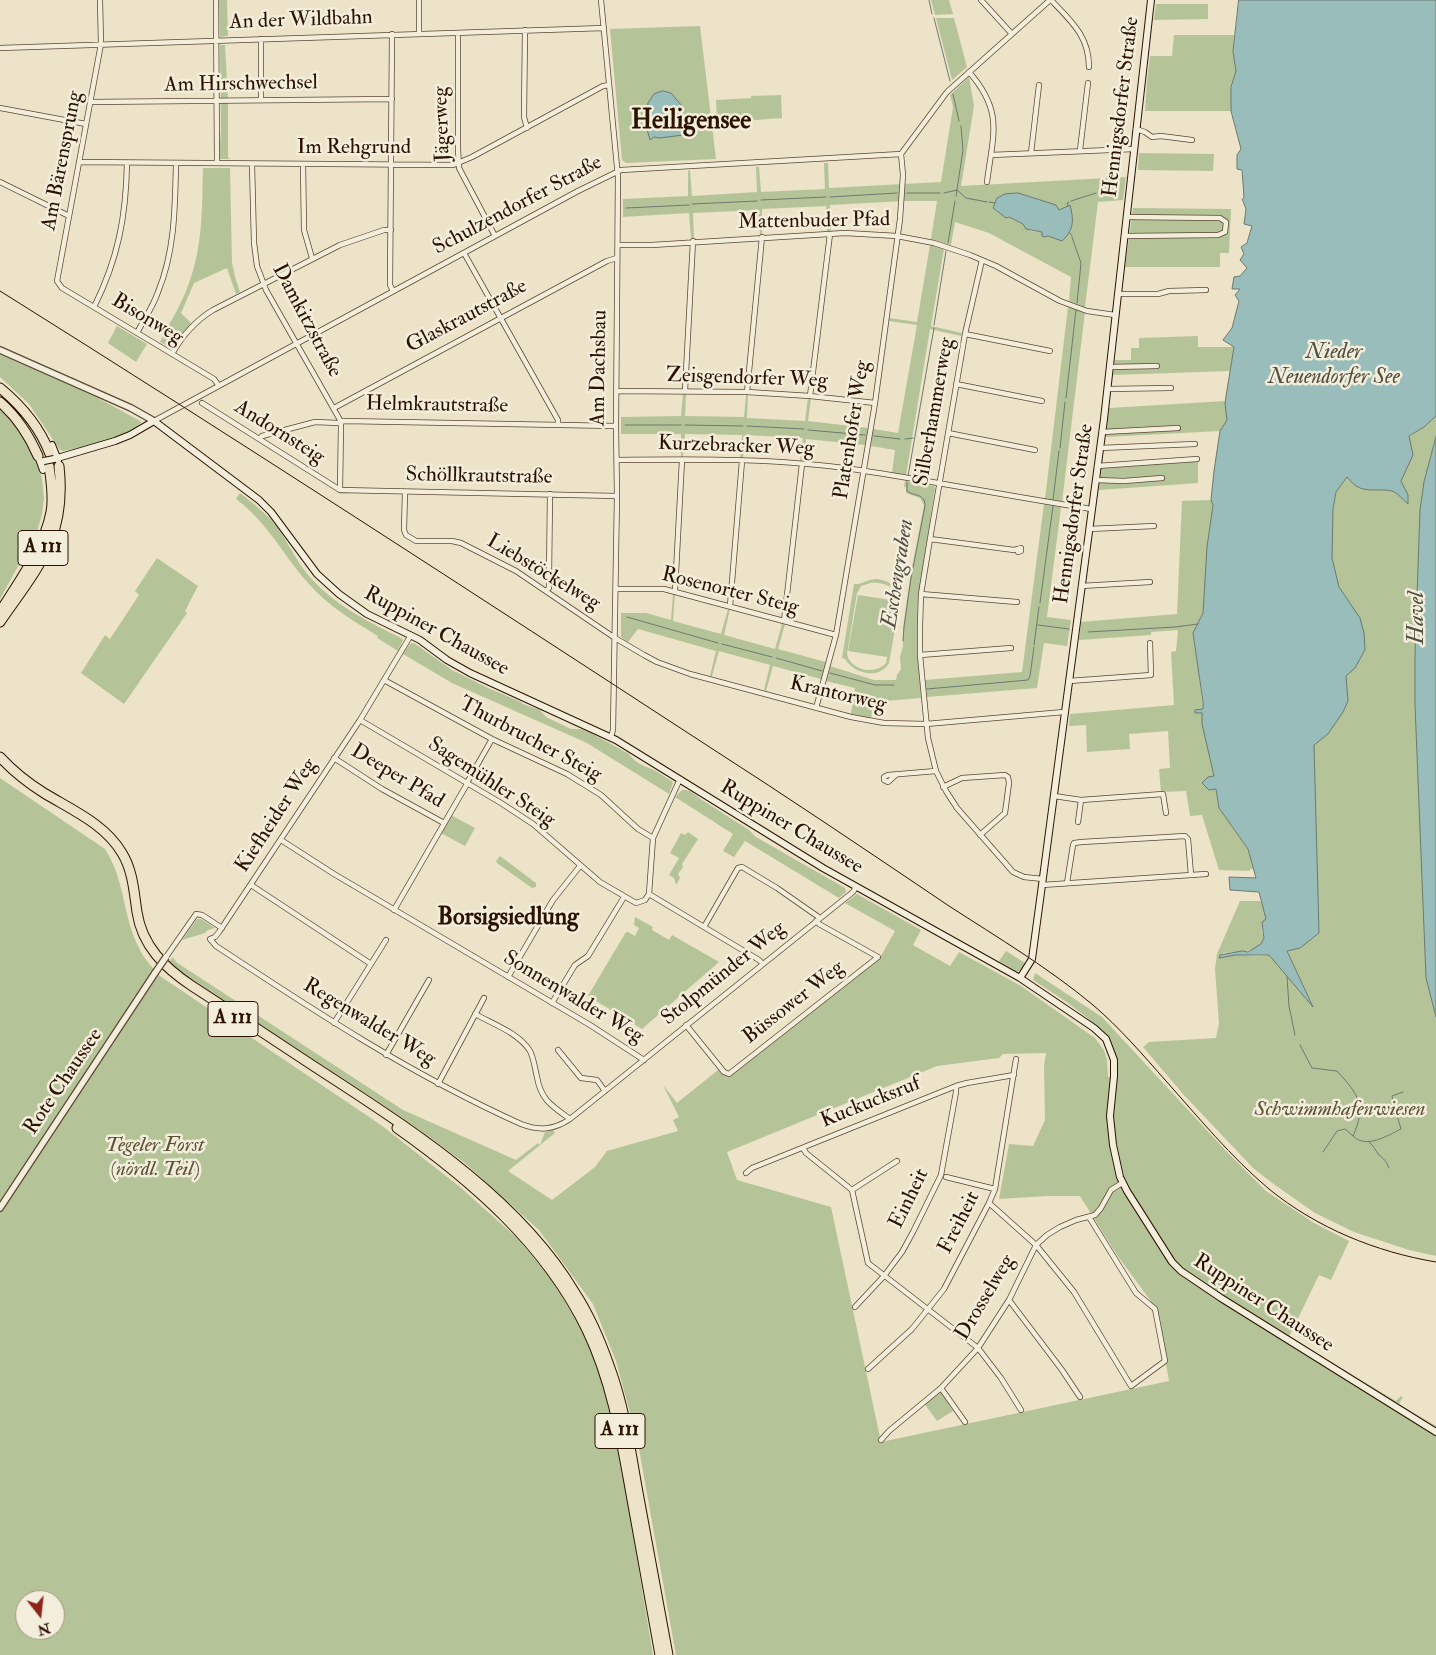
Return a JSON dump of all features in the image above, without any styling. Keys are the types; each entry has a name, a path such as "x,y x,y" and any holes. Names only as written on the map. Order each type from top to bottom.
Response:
{"highway":[{"path":"0,382 30,410 39,422 49,460 46,500 41,526 36,541 0,607"},
{"name":"A 111","path":"0,388 31,420 42,437 56,494 55,510 50,530 35,563 0,621"},
{"name":"A 111","path":"0,394 31,428 49,460 52,495 47,528 31,561 0,612"},
{"path":"0,402 49,460"},
{"name":"A 111","path":"0,757 28,782 92,822 115,843 131,872 143,934 156,956 169,969 432,1146 459,1167 508,1211 554,1261 575,1292 588,1316 604,1351 617,1390 627,1434 668,1655"},
{"name":"A 111","path":"0,766 30,791 97,833 109,845 119,858 126,875 133,920 138,936 147,953 159,968 190,991 402,1131 440,1160 499,1212 546,1262 579,1314 593,1342 608,1383 619,1428 660,1655"}],"main road":[{"name":"Hennigsdorfer Straße","path":"1020,978 1032,959 1043,882 1110,367 1151,0"},
{"name":"Schulzendorfer Straße","path":"49,460 115,441 130,435 154,421"},
{"name":"Ruppiner Chaussee","path":"154,421 251,493 266,507 317,574 339,594 367,614 411,635 447,660 470,673 611,737 803,856 1020,978 1100,1032 1106,1039 1112,1052 1115,1071 1111,1125 1115,1158 1122,1183 1172,1262 1182,1271 1317,1358 1436,1432"}],"street":[{"name":"Am Bärensprung","path":"58,284 57,281 101,44 100,0"},
{"path":"216,0 217,163"},
{"path":"419,0 419,33"},
{"name":"Am Dachsbau","path":"601,0 618,171 616,589 613,730 611,737"},
{"path":"981,0 1012,34"},
{"path":"901,154 947,92 1051,0 1082,36 1088,51 1089,67"},
{"name":"An der Wildbahn","path":"0,48 604,28"},
{"path":"525,30 524,117 527,128"},
{"name":"Jägerweg","path":"458,33 459,168 495,236"},
{"path":"392,34 390,285 392,291"},
{"path":"261,38 261,100"},
{"path":"970,72 986,94 993,113 994,128 987,182"},
{"path":"1080,150 1088,83"},
{"path":"1031,153 1039,85"},
{"name":"Im Rehgrund","path":"79,162 453,165 527,128 603,86 609,86"},
{"name":"Am Hirschwechsel","path":"90,102 392,99"},
{"path":"0,108 86,124"},
{"path":"1136,129 1152,137 1161,136 1192,140"},
{"path":"991,154 1134,149"},
{"name":"Schulzendorfer Straße","path":"154,421 392,291 618,171 901,154"},
{"name":"Platenhofer Weg","path":"816,708 836,635 875,403 902,190 901,154"},
{"path":"94,307 112,268 119,243 124,215 127,163"},
{"path":"136,333 158,293 170,254 174,221 176,163"},
{"name":"Damkitzstraße","path":"252,164 254,243 257,266 263,283 341,422 340,490"},
{"path":"302,164 304,230 307,246 312,258"},
{"path":"0,182 69,216"},
{"name":"Hennigsdorfer Straße","path":"1124,236 1218,235 1225,232 1227,227 1226,222 1220,218 1126,217"},
{"path":"172,354 181,338 212,310 340,245 384,230 391,230"},
{"name":"Mattenbuder Pfad","path":"618,245 652,245 830,234 861,233 897,236 934,243 982,260 1060,301 1087,311 1115,315"},
{"path":"810,396 830,234"},
{"path":"747,392 762,237"},
{"path":"685,391 693,241"},
{"path":"464,253 556,416 558,425"},
{"name":"Glaskrautstraße","path":"334,408 607,261 617,258"},
{"name":"Silberhammerweg","path":"982,260 956,384 922,594 920,655 926,724 936,771 943,787 957,808 1013,872 1024,877 1043,882 1068,883 1206,874"},
{"name":"Bisonweg","path":"58,284 214,379 219,386"},
{"path":"1118,294 1158,294 1169,291 1206,290"},
{"path":"965,334 1050,351"},
{"name":"Ruppiner Chaussee","path":"0,350 131,408 154,421"},
{"path":"1110,367 1157,366"},
{"path":"956,384 1042,401"},
{"path":"1107,389 1171,388"},
{"name":"Zeisgendorfer Weg","path":"617,391 747,392 875,403"},
{"name":"Andornsteig","path":"202,403 340,490"},
{"name":"Helmkrautstraße","path":"260,438 315,422 344,421 616,426"},
{"path":"1102,432 1178,428"},
{"path":"948,433 1035,450"},
{"path":"1100,448 1195,444"},
{"path":"1097,466 1197,459"},
{"name":"Kurzebracker Weg","path":"617,460 742,461 802,464 864,471 1092,509"},
{"path":"675,592 682,460"},
{"path":"730,606 742,461"},
{"path":"784,621 802,464"},
{"path":"1096,480 1124,481 1162,478"},
{"name":"Schöllkrautstraße","path":"340,490 617,496"},
{"name":"Liebstöckelweg","path":"405,492 404,530 411,538 461,543 516,571 615,638"},
{"path":"546,591 549,577 550,494"},
{"path":"1089,529 1154,526"},
{"path":"930,540 1016,550"},
{"path":"1081,586 1150,582"},
{"name":"Rosenorter Steig","path":"616,589 664,589 836,635"},
{"path":"922,594 1017,602"},
{"name":"Kiefheider Weg","path":"222,928 360,720 411,635"},
{"name":"Krantorweg","path":"615,638 651,659 672,667 867,721 890,724 926,724 1064,712"},
{"path":"1069,681 1151,675 1150,643"},
{"path":"920,655 1011,648"},
{"name":"Thurbrucher Steig","path":"384,680 492,739 555,767 601,795 638,829 653,838"},
{"name":"Sagemühler Steig","path":"360,720 468,782 533,824 580,866 600,882 624,897 638,903 645,900 649,894"},
{"path":"394,910 492,739"},
{"name":"Deeper Pfad","path":"334,758 382,789 444,823"},
{"path":"897,774 936,771"},
{"path":"943,787 966,778 1005,775 1008,777 1005,813 980,835"},
{"path":"680,779 653,838 649,894 760,960 763,964"},
{"path":"1054,796 1082,800 1164,794 1166,813"},
{"path":"1078,822 1082,800"},
{"path":"1068,883 1073,845 1074,843 1082,842 1185,836 1188,839 1190,875"},
{"name":"Sonnenwalder Weg","path":"280,840 644,1060"},
{"path":"508,977 553,900 580,866"},
{"path":"704,927 738,868 742,867 777,888 818,920"},
{"path":"251,885 371,964"},
{"name":"Stolpmünder Weg","path":"535,1128 553,1127 570,1119 853,892 856,887"},
{"path":"552,1003 575,965 588,956 624,897"},
{"path":"166,957 196,914 202,915 222,928"},
{"name":"Büssower Weg","path":"686,1025 724,1072 729,1074 878,957 819,924 818,920"},
{"name":"Regenwalder Weg","path":"222,928 215,937 210,939 216,946 334,1023 438,1084 490,1110 535,1128"},
{"path":"334,1023 386,940"},
{"name":"Rote Chaussee","path":"0,1208 166,957"},
{"path":"386,1055 430,980"},
{"path":"438,1084 484,998"},
{"path":"475,1014 513,1035 523,1043 530,1051 543,1096 548,1103 570,1119"},
{"path":"558,1050 581,1078 597,1080 605,1091"},
{"name":"Freiheit","path":"868,1368 894,1347 928,1310 944,1289 990,1203 995,1189 1016,1060"},
{"name":"Kuckucksruf","path":"746,1173 752,1168 956,1086 1014,1076"},
{"name":"Einheit","path":"855,1307 884,1276 902,1252 941,1175 949,1139 956,1086"},
{"path":"803,1148 806,1153 852,1190 868,1263 978,1348 1001,1378 1021,1410"},
{"path":"852,1190 897,1161"},
{"path":"946,1177 995,1189"},
{"name":"Drosselweg","path":"881,1440 889,1431 941,1388 978,1348 1009,1300 1036,1245 1060,1227 1098,1212 1111,1190 1122,1183"},
{"path":"990,1203 1036,1245 1074,1292 1131,1386 1165,1361 1155,1309 1136,1293 1089,1217"},
{"path":"1009,1300 1062,1370 1080,1398"},
{"path":"941,1388 965,1422"}],"green space":[{"path":"219,0 227,0 228,36 220,37"},
{"path":"931,0 949,0 953,14 935,15"},
{"path":"1156,4 1208,4 1208,19 1154,20"},
{"path":"936,18 954,18 967,67 952,80"},
{"path":"700,26 716,159 626,163 622,160 610,29"},
{"path":"1174,35 1234,35 1233,52 1236,71 1231,87 1231,111 1145,111 1150,56 1172,56"},
{"path":"220,45 225,45 228,100 228,157 230,159 219,159 221,130"},
{"path":"969,77 974,106 961,186 1126,177 1123,200 1098,202 1085,307 1069,301 1071,277 989,233 955,222 951,245 931,239 937,201 830,205 831,231 827,231 826,206 762,209 762,235 760,235 758,210 693,213 694,238 691,238 689,213 623,217 623,199 688,196 688,171 690,170 692,196 757,192 756,167 759,167 761,192 825,189 824,163 828,163 829,188 941,182 953,107 950,95","holes":["1018,193 1046,202 1059,210 1067,206 1051,238 1042,232 1031,231 1023,224 1009,217 1006,218 993,208 997,198"]},
{"path":"781,95 782,118 717,123 716,100 751,98 752,110 751,96"},
{"path":"1139,153 1214,154 1213,171 1138,170"},
{"path":"203,168 230,168 232,263 240,292 236,294 227,268 194,283 181,313 191,323 173,346 169,347 160,342 186,291 197,255 201,226"},
{"path":"1133,208 1231,209 1229,253 1220,253 1220,267 1125,267"},
{"path":"930,245 944,249 931,326 962,333 961,336 930,329 906,475 892,473 895,450 871,446 873,429 898,433 917,325 889,321 889,318 917,322"},
{"path":"1068,307 1085,312 1062,502 1045,499"},
{"path":"117,326 147,344 136,362 108,343"},
{"path":"1198,336 1198,347 1234,347 1231,365 1232,376 1225,399 1230,371 1113,375 1115,360 1131,360 1131,348 1139,348 1139,338"},
{"path":"0,353 96,397 142,422 125,434 105,442 63,451 60,450 29,404 0,377"},
{"path":"683,394 686,394 685,416 744,417 746,395 748,395 747,418 805,421 808,398 811,398 808,421 868,428 865,445 806,439 803,461 800,461 803,438 746,435 743,458 740,458 742,435 685,434 683,457 681,457 681,434 621,434 621,417 681,416"},
{"path":"1225,401 1225,403 1231,405 1214,470 1220,431 1106,437 1109,408"},
{"path":"0,406 18,426 38,462 44,498 37,532 0,599"},
{"name":"Schwimmhafenwiesen","path":"1436,407 1436,1256 1409,1250 1354,1232 1315,1213 1275,1185 1254,1169 1183,1094 1143,1047 1149,1042 1216,1038 1219,1023 1215,969 1217,954 1240,901 1261,901 1266,917 1262,930 1264,938 1259,947 1241,952 1223,953 1220,958 1232,955 1269,955 1310,1003 1287,950 1292,776 1326,542 1336,492 1347,477 1424,427"},
{"path":"1198,460 1198,483 1099,490 1102,466"},
{"path":"905,481 934,486 935,488 918,600 917,641 921,698 874,702 871,718 851,714 855,688 826,681 830,666 874,680 896,680 901,669 900,657 903,646 903,628 910,578 924,505 920,498 906,493"},
{"path":"240,493 273,522 304,570 329,596 352,612 403,640 398,651 341,612 315,591 258,519 236,499"},
{"path":"1211,500 1213,505 1208,542 1203,613 1194,633 1203,709 1214,776 1209,790 1216,789 1219,808 1248,849 1253,869 1250,869 1250,871 1219,870 1202,815 1190,816 1186,791 1161,792 1159,769 1170,768 1168,731 1129,734 1130,749 1087,752 1086,725 1069,726 1070,714 1174,705 1171,652 1176,651 1178,630 1151,632 1151,635 1079,640 1081,622 1177,614 1182,501"},
{"path":"1044,504 1061,507 1047,617 1071,620 1067,646 1044,643 1037,688 927,697 925,680 1022,672"},
{"path":"157,558 198,586 185,611 187,613 124,704 81,673 105,635 110,639 139,595 135,591"},
{"path":"874,579 886,581 896,588 900,601 889,663 879,672 867,673 854,668 842,658 854,584","holes":["875,583 884,584 892,588 897,596 897,601 858,595 848,651 887,657 894,621 886,663 882,667 870,670 853,664 847,654 857,593 861,586"]},
{"path":"673,594 675,594 673,621 721,634 728,609 730,609 724,635 775,649 782,624 785,624 778,649 826,662 821,679 773,666 766,691 764,690 770,665 719,651 712,676 710,676 716,651 638,629 628,642 621,637 621,613 646,613 671,620"},
{"path":"414,643 452,670 523,704 540,710 546,717 571,729 581,729 591,733 629,754 643,766 656,771 672,781 669,794 587,743 452,683 403,654 410,644"},
{"name":"Tegeler Forst (nördl. Teil)","path":"0,778 105,849 117,874 129,923 139,948 148,963 160,976 381,1125 460,1187 516,1237 550,1277 576,1319 600,1371 617,1439 653,1655 0,1655"},
{"path":"682,790 693,793 749,830 756,837 845,888 846,892 839,898 745,841 734,857 723,851 733,834 675,797"},
{"path":"449,814 475,828 465,846 439,832"},
{"path":"688,832 698,839 682,864 683,867 678,874 680,878 676,885 674,878 669,875 679,858 670,853 681,833 685,835"},
{"path":"500,856 536,883 536,887 532,888 497,863 496,861"},
{"path":"857,894 921,930 913,945 950,966 959,952 1021,986 1095,1038 1104,1050 1107,1060 1108,1077 1117,1078 1117,1058 1111,1044 1103,1033 1081,1013 1033,980 1035,973 1102,1017 1227,1152 1266,1191 1314,1223 1349,1241 1331,1280 1319,1275 1289,1337 1396,1401 1401,1396 1403,1397 1399,1404 1436,1426 1436,1655 676,1655 637,1438 616,1361 593,1304 539,1230 466,1164 421,1131 193,982 169,962 173,957 176,962 403,1110 516,1160 538,1143 540,1145 545,1132 553,1130 555,1133 508,1171 552,1200 595,1167 607,1151 678,1131 673,1120 679,1117 663,1085 677,1103 718,1070 729,1074 881,956 895,931 845,903","holes":["1046,1053 1044,1066 1045,1120 1033,1146 1009,1144 999,1199 1080,1196 1117,1255 1156,1308 1169,1381 881,1442 831,1207 737,1180 727,1152 937,1066 999,1058 1003,1054"]},
{"path":"635,917 653,927 652,930 669,940 672,935 719,962 642,1029 588,996 626,932 635,936 639,928 634,925"},
{"path":"197,919 201,919 215,928 182,940"},
{"path":"1006,951 1025,963 1017,972 999,961"},
{"path":"939,1389 953,1411 937,1421 924,1403"}],"water":[{"name":"Nieder Neuendorfer See","path":"1239,0 1436,0 1436,416 1424,427 1409,436 1413,455 1401,481 1408,495 1408,504 1394,492 1360,488 1347,477 1336,492 1333,509 1332,558 1339,587 1360,618 1364,633 1365,650 1355,668 1346,676 1348,701 1343,712 1328,734 1314,745 1319,933 1300,948 1287,951 1313,1007 1269,955 1236,955 1219,958 1220,955 1242,951 1248,952 1261,944 1264,938 1262,922 1266,919 1259,892 1230,890 1229,877 1256,878 1248,849 1219,808 1216,789 1209,790 1202,783 1208,777 1214,776 1202,724 1202,713 1195,713 1195,710 1203,709 1203,702 1193,633 1203,613 1207,547 1213,505 1211,500 1214,471 1220,431 1227,420 1225,403 1234,347 1223,340 1232,328 1239,301 1235,295 1240,289 1232,289 1234,277 1240,276 1247,268 1240,260 1244,254 1241,247 1247,243 1252,226 1244,224 1246,209 1242,200 1244,197 1242,170 1237,169 1237,155 1241,149 1231,111 1231,87 1236,71 1233,52"},
{"path":"663,91 671,93 682,106 683,135 654,137 650,140 645,122 648,103 654,94"},
{"path":"1018,193 1056,205 1059,210 1070,205 1072,215 1071,229 1062,241 1048,236 1044,237 1042,232 1026,229 1023,224 1009,217 1006,218 993,208 997,198 1005,194"},
{"name":"Havel","path":"1436,437 1436,1017 1426,978 1415,705 1415,654 1420,510 1424,482"}],"waterway":[{"name":"Eschengraben","path":"929,0 932,14"},
{"name":"Eschengraben","path":"934,18 950,81"},
{"name":"Eschengraben","path":"953,94 959,121"},
{"name":"Eschengraben","path":"956,196 963,150 961,126"},
{"path":"944,193 957,190 966,198 987,202"},
{"path":"830,197 897,193"},
{"path":"907,193 940,193"},
{"path":"1071,201 1096,193"},
{"path":"761,200 826,197"},
{"path":"692,204 757,201"},
{"name":"Eschengraben","path":"948,243 955,201"},
{"path":"989,202 995,203"},
{"path":"1068,206 1067,203 1069,202"},
{"path":"626,208 689,205"},
{"path":"1072,237 1081,263 1077,303"},
{"name":"Eschengraben","path":"934,325 946,251"},
{"path":"1066,398 1076,310"},
{"name":"Eschengraben","path":"908,476 934,328"},
{"path":"1060,448 1065,402"},
{"path":"625,425 681,425"},
{"path":"685,425 743,426"},
{"path":"747,426 804,429"},
{"path":"808,430 865,435"},
{"path":"874,436 900,439"},
{"path":"905,439 913,438"},
{"path":"1053,500 1059,451"},
{"name":"Eschengraben","path":"903,641 911,578 925,506 925,502 921,497 907,491 907,482"},
{"path":"1040,603 1053,506"},
{"path":"1034,645 1039,607"},
{"path":"627,617 718,643"},
{"path":"1088,632 1198,624"},
{"path":"1038,625 1069,629"},
{"path":"722,644 772,657"},
{"path":"927,689 1028,680 1034,647"},
{"path":"776,658 822,671"},
{"path":"830,673 875,685 894,685"},
{"path":"1287,977 1289,1006 1295,1035"},
{"path":"1300,1045 1312,1068 1337,1071 1355,1094 1360,1108 1353,1136 1358,1140 1377,1140 1401,1129 1392,1096 1403,1092"},
{"path":"1323,1152 1337,1131 1345,1129 1353,1136"},
{"path":"1369,1142 1385,1160 1389,1168"}],"tram line":[{"path":"0,291 532,631 769,785 1059,979 1113,1023 1228,1151 1255,1177 1287,1203 1327,1227 1369,1245 1414,1258 1436,1262"}],"district":[{"name":"Heiligensee","path":"691,122"},
{"name":"Borsigsiedlung","path":"508,919"}]}
